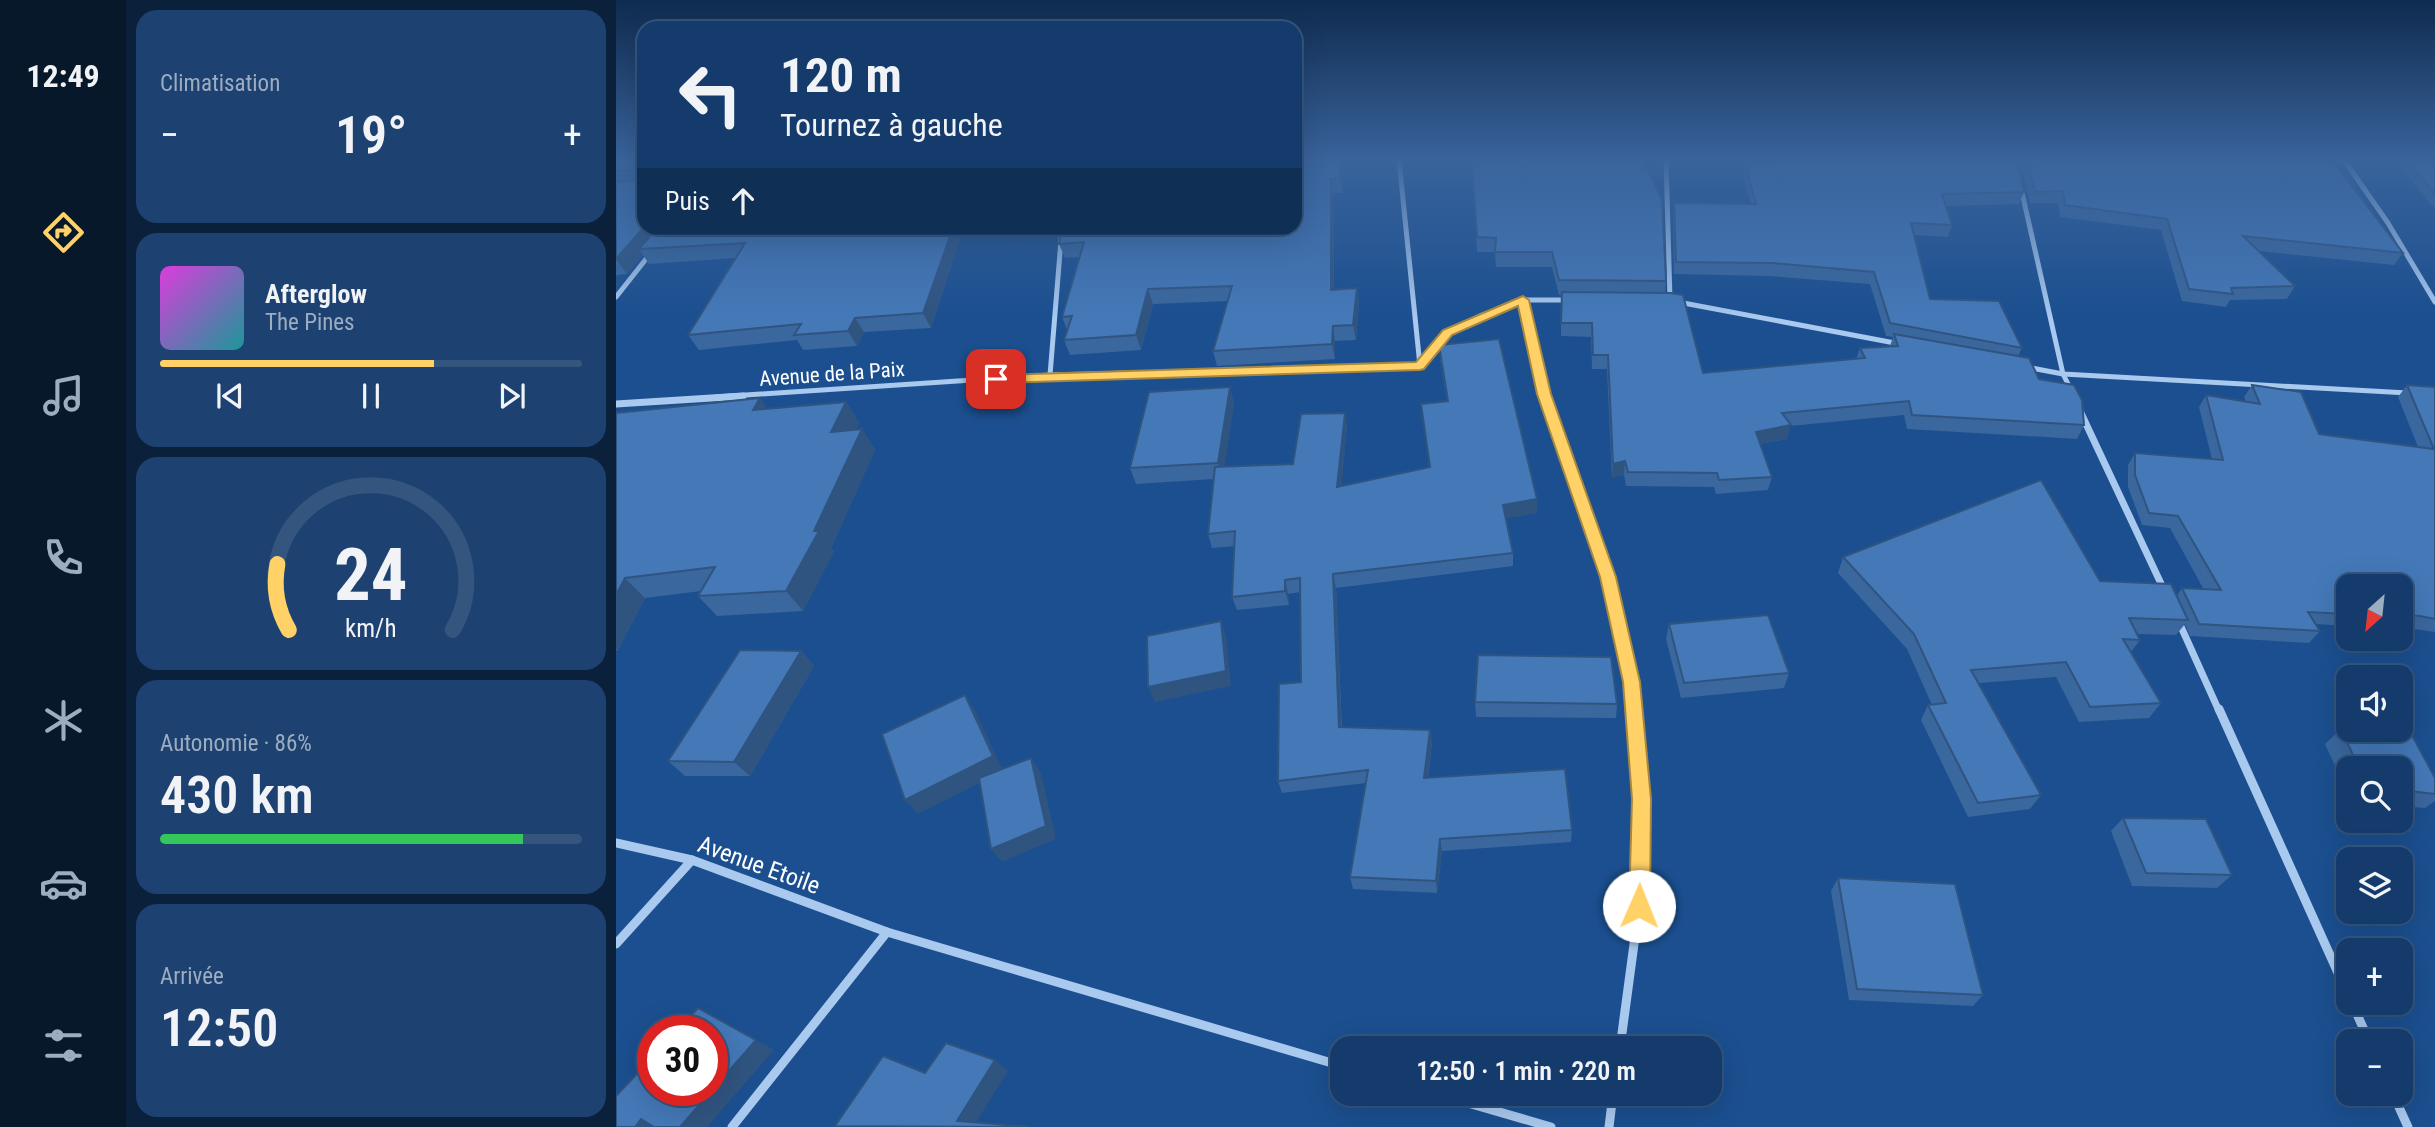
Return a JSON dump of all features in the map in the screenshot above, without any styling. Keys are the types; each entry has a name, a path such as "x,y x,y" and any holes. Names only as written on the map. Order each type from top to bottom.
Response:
{"street":[{"path":"1404,213 1420,366"},
{"path":"1668,213 1671,301"},
{"path":"2027,213 2063,374 2166,595"},
{"path":"2381,213 2435,302"},
{"path":"1050,375 1061,235"},
{"path":"616,297 655,247"},
{"path":"1420,366 1448,332 1523,300 1580,300"},
{"path":"1523,300 1544,394 1608,577 1632,682 1641,799 1639,906 1622,1036"},
{"path":"1658,301 1671,301 1913,346"},
{"name":"Avenue de la Paix","path":"616,404 1050,375 1420,366"},
{"path":"2022,366 2063,374 2421,393"},
{"path":"2172,607 2336,969"},
{"name":"Avenue Etoile","path":"616,843 692,860 887,932 1330,1062"},
{"path":"616,944 692,860"},
{"path":"732,1127 887,932"},
{"path":"1478,1106 1551,1127"},
{"path":"1609,1127 1612,1106"},
{"path":"2398,1106 2408,1127"}],"building":[{"path":"616,213 637,213 637,235 616,259"},
{"path":"1302,213 1331,213 1331,290 1357,288 1353,325 1333,326 1332,344 1213,351 1232,286 1148,289 1136,335 1064,340 1072,316 1062,317 1084,242 1059,244 1061,235 1302,235"},
{"path":"1475,213 1663,213 1666,281 1559,280 1552,252 1495,252 1496,238 1477,237"},
{"path":"1674,213 1948,213 1952,225 1911,223 1930,299 1999,301 2022,348 1890,323 1874,272 1772,263 1676,262"},
{"path":"2120,213 2372,213 2403,253 2243,236 2295,286 2231,288 2233,294 2189,289 2167,219"},
{"path":"651,235 951,235 923,313 855,318 848,331 794,335 801,324 688,335 745,243 639,249"},
{"path":"1562,292 1683,295 1703,373 1865,358 1860,348 1898,346 1894,334 2029,358 2039,379 2074,385 2082,400 2084,425 1912,415 1909,401 1782,413 1791,425 1756,432 1772,477 1719,480 1717,473 1628,472 1625,461 1613,464 1608,355 1593,355 1592,323 1561,323"},
{"path":"1499,339 1537,499 1503,505 1513,553 1333,574 1339,727 1430,730 1424,778 1565,769 1572,830 1440,839 1436,881 1350,877 1368,770 1278,781 1279,684 1301,682 1300,578 1285,580 1285,591 1232,597 1235,531 1208,534 1215,467 1293,464 1301,414 1345,413 1337,487 1430,467 1421,404 1448,401 1439,345"},
{"path":"2252,385 2301,392 2319,434 2434,449 2407,385 2435,387 2435,619 2413,616 2413,574 2336,574 2336,613 2308,612 2320,631 2199,624 2182,588 2221,590 2178,516 2149,513 2135,475 2135,453 2223,460 2206,395 2260,404"},
{"path":"1230,387 1218,463 1130,468 1149,392"},
{"path":"760,398 753,410 846,402 831,432 862,429 814,531 819,531 786,591 698,596 715,567 625,578 616,595 616,413"},
{"path":"2041,480 2100,581 2171,584 2188,620 2129,618 2140,640 2123,639 2161,703 2090,707 2066,662 1971,670 2041,795 1978,803 1928,705 1946,703 1914,634 1843,557"},
{"path":"1768,615 1789,673 1684,683 1669,624"},
{"path":"1221,621 1226,671 1148,687 1147,636"},
{"path":"740,650 801,651 734,762 668,761"},
{"path":"1478,655 1611,657 1617,704 1475,702"},
{"path":"965,695 993,756 905,800 882,734"},
{"path":"2413,737 2435,778 2435,794 2413,791 2413,756 2353,756 2347,742 2413,742"},
{"path":"1031,758 1046,826 991,849 979,778"},
{"path":"2123,818 2206,819 2232,875 2146,873"},
{"path":"1838,878 1955,884 1983,995 1857,989"},
{"path":"698,1008 711,1015 692,1015"},
{"path":"728,1025 756,1040 728,1072"},
{"path":"946,1043 995,1060 957,1121 1030,1127 835,1126 883,1056 925,1073"},
{"path":"637,1074 637,1106 698,1106 680,1127 654,1127 641,1119 635,1127 616,1127 616,1096"}],"route":[{"path":"996,379 1050,375 1420,366 1448,332 1482,315 1523,300 1544,394 1608,577 1632,682 1641,799 1639,906"}]}
